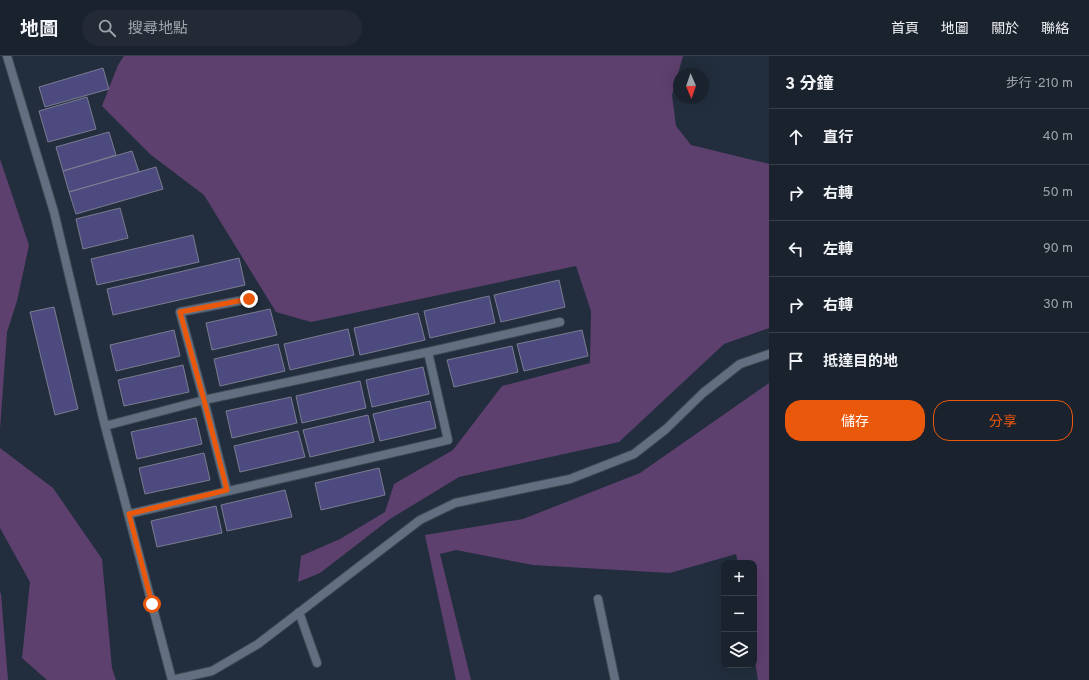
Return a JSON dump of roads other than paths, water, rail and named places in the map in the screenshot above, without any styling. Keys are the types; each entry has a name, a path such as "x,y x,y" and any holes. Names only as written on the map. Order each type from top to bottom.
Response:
{"lane":[{"path":"7,56 54,212 105,426 172,680 212,671 258,644 420,520 455,503 570,479 634,454 666,429 702,393 740,364 769,354"},
{"path":"227,490 180,312 249,299"},
{"path":"105,426 204,400 560,322"},
{"path":"129,514 227,490 448,440 428,352"},
{"path":"598,599 615,680"},
{"path":"299,612 317,664"}]}
